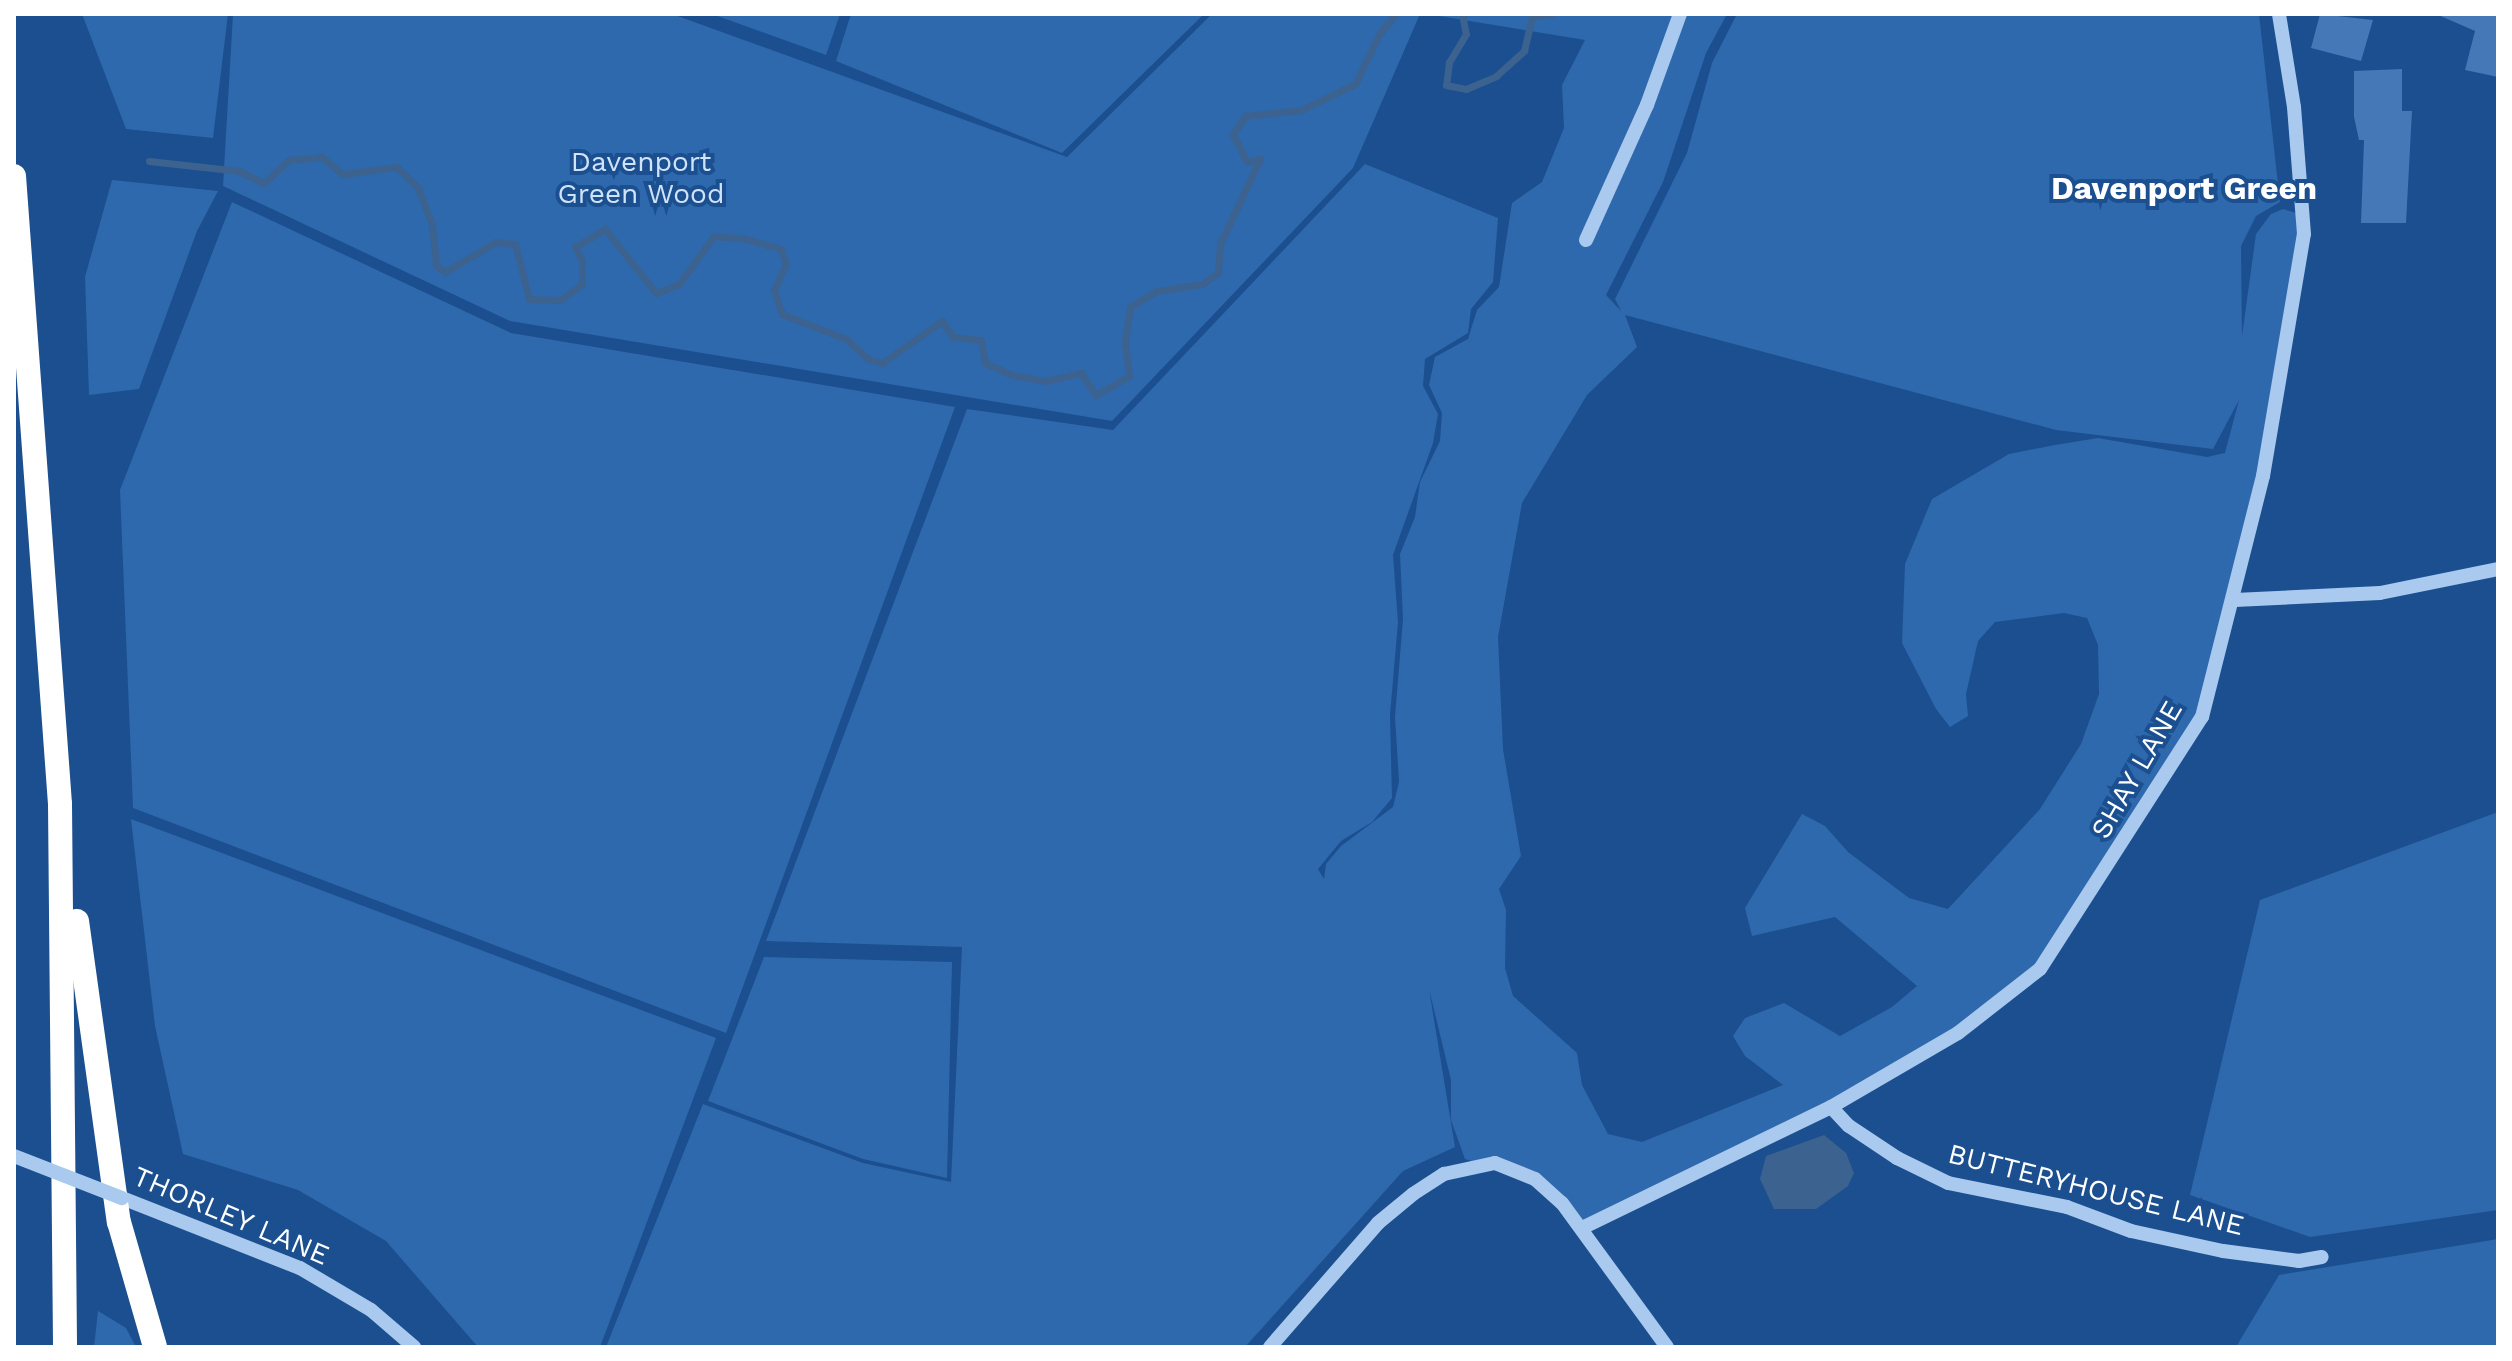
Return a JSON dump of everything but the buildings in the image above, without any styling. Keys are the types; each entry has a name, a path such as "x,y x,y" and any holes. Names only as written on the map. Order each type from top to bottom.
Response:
{"highway":[{"path":"14,176 60,804 65,1347"},
{"path":"60,804 119,1222 155,1347"}],"street":[{"path":"1586,240 1647,105 1680,14"},
{"name":"SHAY LANE","path":"1584,1227 1831,1107 1958,1033 2040,969 2108,872 2202,717 2235,600 2304,234 2294,107 2279,14"},
{"path":"2235,600 2380,593 2498,569"},
{"name":"BUTTERYHOUSE LANE","path":"1831,1107 1873,1142 1948,1183 2067,1207 2131,1231 2223,1251 2299,1261 2322,1257"},
{"name":"THORLEY LANE","path":"14,1156 300,1268 371,1310 414,1347"},
{"path":"1270,1347 1378,1223 1444,1174 1474,1165 1504,1165 1535,1179 1584,1227 1667,1347"}],"green space":[{"path":"82,14 228,14 213,138 126,129"},
{"name":"Davenport Green Wood","path":"233,14 672,14 1067,157 1212,14 1420,14 1353,168 1112,421 510,321 223,186"},
{"path":"712,14 840,14 826,55"},
{"path":"851,14 1204,14 1062,153 836,61"},
{"path":"1427,14 1727,14 1706,53 1663,182 1606,295 1621,311 1615,299 1687,153 1712,63 1737,14 2259,14 2280,202 2256,216 2241,246 2242,336 2256,234 2271,214 2283,209 2303,215 2263,476 2202,717 2040,969 1958,1033 1831,1107 1584,1227 1535,1179 1465,1159 1451,1120 1451,1080 1429,989 1455,1147 1403,1171 1245,1347 606,1347 703,1104 863,1163 951,1182 962,947 766,941 967,409 1113,430 1365,164 1498,218 1493,282 1471,309 1468,333 1425,359 1423,386 1438,414 1433,443 1393,555 1398,622 1390,715 1392,798 1372,822 1341,841 1318,869 1324,879 1326,864 1341,846 1393,807 1399,782 1395,717 1403,619 1400,554 1415,517 1420,482 1440,441 1442,413 1429,385 1435,357 1468,339 1477,310 1499,287 1512,203 1542,182 1564,128 1562,85 1585,40","holes":["1625,315 2056,430 2213,449 2239,400 2225,453 2207,457 2098,438 2009,454 1932,499 1905,564 1902,643 1936,709 1950,727 1968,716 1966,694 1978,641 1995,622 2064,613 2087,618 2098,645 2099,694 2081,744 2040,809 1948,909 1909,898 1848,852 1825,826 1802,814 1745,908 1752,936 1835,917 1917,986 1892,1007 1840,1036 1784,1003 1745,1018 1733,1036 1745,1056 1783,1085 1642,1142 1608,1134 1582,1085 1577,1053 1513,996 1505,968 1506,910 1499,889 1521,856 1503,749 1498,637 1522,503 1587,395 1637,347"]},
{"path":"112,180 218,191 197,231 139,389 89,395 85,277"},
{"path":"232,202 511,333 955,407 726,1033 133,808 120,490"},
{"path":"2498,812 2498,1210 2310,1237 2190,1195 2260,900"},
{"path":"131,819 716,1038 600,1347 478,1347 386,1241 298,1190 183,1154 155,1026"},
{"path":"764,957 952,962 947,1178 863,1159 708,1101"},
{"path":"2498,1239 2498,1347 2236,1347 2279,1275"},
{"path":"98,1311 126,1328 136,1347 94,1347"}],"shaded area":[{"path":"1824,1135 1846,1153 1854,1173 1848,1186 1816,1209 1774,1209 1760,1179 1766,1156"}],"waterway":[{"path":"149,161 239,171 264,183 289,160 322,157 342,174 397,167 418,188 432,225 436,265 445,272 496,242 515,244 529,299 560,300 582,284 582,260 575,247 605,229 656,293 679,284 714,236 746,239 781,249 786,264 774,290 782,314 846,339 868,359 882,363 942,321 953,337 981,340 985,363 1012,375 1046,381 1081,373 1096,395 1129,376 1125,342 1130,307 1157,291 1202,284 1218,273 1220,244 1260,159 1247,162 1233,134 1245,116 1301,110 1355,84 1380,33 1396,14"},
{"path":"1462,14 1466,34 1449,62 1446,85 1466,89 1496,76 1524,51 1532,17 1552,14"}],"district":[{"name":"Davenport Green","path":"2184,188"}]}
